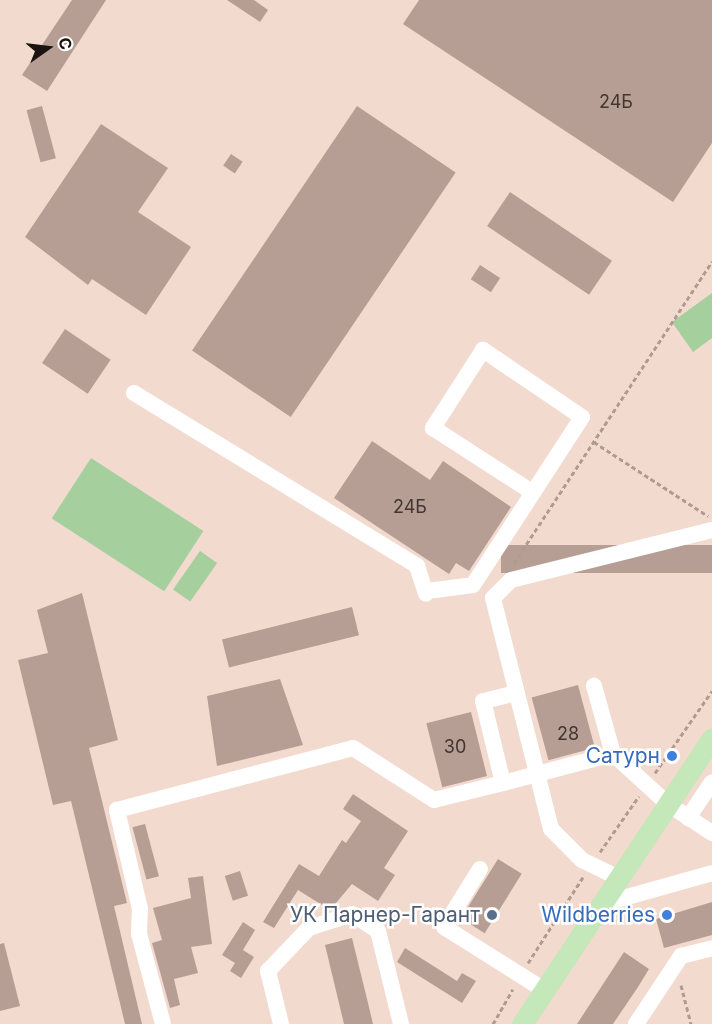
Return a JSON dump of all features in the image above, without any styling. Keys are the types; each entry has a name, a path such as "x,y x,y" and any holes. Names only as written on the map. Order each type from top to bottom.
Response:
{"main road":[{"path":"522,1024 712,738"}],"lane":[{"path":"134,393 417,566 427,592 473,585 582,417 483,350 433,428 532,492"},
{"path":"619,878 565,847 551,829 494,607 498,589 511,580 712,530"},
{"path":"594,686 612,754 668,804 712,833"},
{"path":"504,783 483,701 516,693"},
{"path":"163,1024 139,934 140,909 117,810 353,748 434,800 612,754"},
{"path":"688,818 712,782"},
{"path":"480,869 444,927 544,990"},
{"path":"602,904 712,873"},
{"path":"281,1024 268,971 309,928 352,914 378,931 401,1024"},
{"path":"636,1024 681,956 712,948"}],"path":[{"path":"498,589 712,261"},
{"path":"594,442 712,519"},
{"path":"707,693 712,691"},
{"path":"493,1024 520,975 591,864"},
{"path":"675,965 691,1024"}],"green space":[{"path":"712,293 712,338 693,352 672,322"},
{"path":"91,458 203,531 164,591 52,518"},
{"path":"200,551 217,563 190,602 173,590"}],"building":[{"path":"72,0 106,0 47,91 22,75"},
{"path":"227,0 254,0 268,10 260,22"},
{"path":"419,0 712,0 712,143 673,202 403,24"},
{"path":"42,106 56,158 41,162 27,110"},
{"path":"357,106 456,173 291,417 192,351"},
{"path":"101,124 168,168 138,212 191,247 146,315 92,279 88,285 25,237"},
{"path":"231,154 243,162 235,173 223,166"},
{"path":"510,192 612,261 589,295 487,226"},
{"path":"480,265 500,278 491,292 471,279"},
{"path":"65,329 111,360 88,394 42,363"},
{"path":"372,441 430,480 443,461 511,507 469,571 456,563 449,574 334,498"},
{"path":"501,545 712,545 712,573 501,573"},
{"path":"82,593 118,740 89,748 127,903 114,906 142,1024 125,1024 71,801 53,805 18,660 48,653 37,610"},
{"path":"352,607 359,635 229,668 222,639"},
{"path":"280,679 303,745 217,766 207,696"},
{"path":"578,685 595,748 548,760 532,697"},
{"path":"471,712 487,776 442,787 426,723"},
{"path":"353,794 408,831 384,868 395,875 378,901 352,884 330,910 298,890 274,928 263,922 299,864 319,876 342,840 346,843 361,821 343,809"},
{"path":"145,824 159,876 146,880 132,827"},
{"path":"498,859 522,874 485,933 461,918"},
{"path":"240,871 248,896 233,901 225,876"},
{"path":"203,876 212,944 191,947 198,973 174,979 180,1005 170,1008 152,943 162,940 153,908 191,898 188,878"},
{"path":"712,902 712,935 664,948 656,919"},
{"path":"243,922 255,930 243,950 254,957 241,978 230,971 235,963 222,955"},
{"path":"352,938 373,1024 344,1024 325,945"},
{"path":"4,943 20,1006 0,1011 0,944"},
{"path":"405,948 457,981 462,973 476,981 462,1003 397,962"},
{"path":"624,952 649,969 638,987 613,1024 577,1024"}],"place":[{"name":"Сатурн","path":"672,756"},
{"name":"УК Парнер-Гарант","path":"492,915"},
{"name":"Wildberries","path":"667,915"}]}
